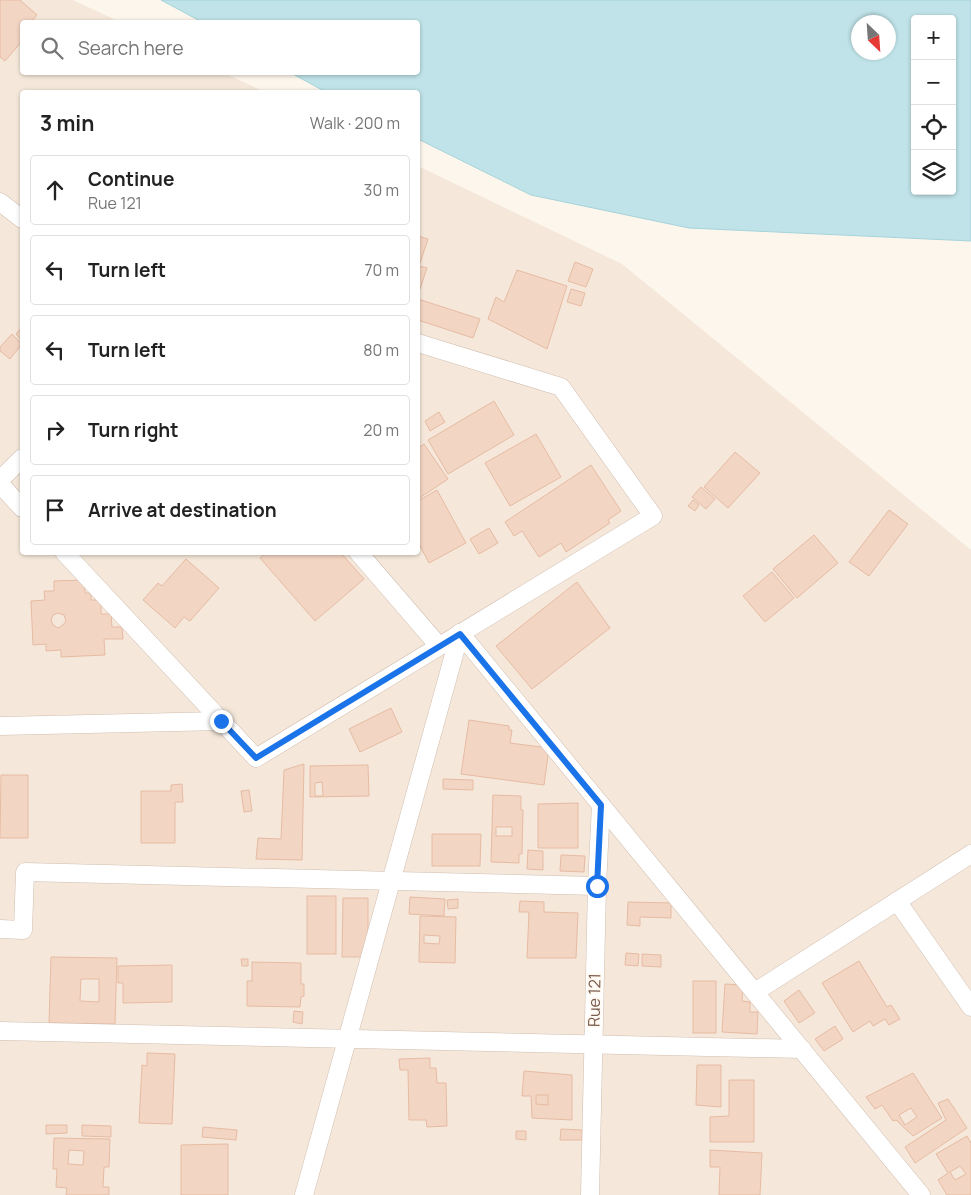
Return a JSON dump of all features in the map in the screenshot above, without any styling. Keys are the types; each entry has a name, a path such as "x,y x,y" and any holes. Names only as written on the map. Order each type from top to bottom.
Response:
{"street":[{"path":"0,202 20,217"},
{"path":"67,555 256,758 653,516 562,387 420,345"},
{"path":"20,460 0,482 20,506"},
{"path":"361,555 439,646"},
{"path":"460,634 922,1195"},
{"path":"304,1195 460,634"},
{"path":"0,726 221,721"},
{"name":"Rue 121","path":"590,1195 597,886 601,805"},
{"path":"755,992 971,854"},
{"path":"0,929 23,930 25,872 597,886"},
{"path":"898,901 971,1006"},
{"path":"0,1031 802,1049"}],"shaded area":[{"path":"0,0 73,0 116,20 20,20 20,75 228,75 261,90 20,90 20,555 420,555 420,167 622,264 971,550 971,1195 0,1195"}],"water":[{"path":"161,0 971,0 971,241 689,228 531,195 420,140 420,90 322,90 295,75 420,75 420,20 198,20"}],"building":[{"path":"0,0 20,0 37,15 33,20 20,20 20,43 5,61 0,57"},
{"path":"420,237 428,239 420,263"},
{"path":"575,262 593,269 586,287 568,281"},
{"path":"420,266 427,268 420,289"},
{"path":"517,270 567,286 547,349 488,319 496,297 504,302"},
{"path":"571,289 585,293 581,306 567,302"},
{"path":"420,300 480,319 473,338 420,321"},
{"path":"20,329 20,339 16,334"},
{"path":"12,334 20,342 20,346 10,359 0,351 0,347"},
{"path":"494,401 514,435 448,474 428,440"},
{"path":"439,412 445,422 430,431 425,421"},
{"path":"536,434 561,477 510,506 485,463"},
{"path":"424,444 448,479 420,498 420,447"},
{"path":"735,452 760,473 728,508 704,487"},
{"path":"591,465 621,511 608,520 610,523 566,552 561,543 539,557 522,531 514,536 505,522"},
{"path":"701,487 715,499 706,509 692,497"},
{"path":"437,490 466,543 429,563 420,546 420,500"},
{"path":"693,500 699,505 695,511 688,506"},
{"path":"889,510 908,524 869,576 849,562"},
{"path":"489,528 498,543 479,554 470,539"},
{"path":"814,535 838,563 797,598 773,569"},
{"path":"264,555 343,555 364,579 315,621 260,558"},
{"path":"186,559 219,588 190,621 184,617 175,628 143,600 158,583 162,586"},
{"path":"772,572 794,598 765,622 743,596"},
{"path":"84,580 85,593 91,593 91,600 101,600 101,614 111,614 112,627 122,627 123,639 104,639 105,655 61,657 61,650 46,651 46,644 33,645 31,601 45,600 44,591 54,591 54,581","holes":["58,613 64,615 66,621 63,625 58,628 53,625 51,620 53,615"]},
{"path":"577,582 610,628 532,689 496,646"},
{"path":"391,708 402,732 360,752 349,729"},
{"path":"469,720 509,726 509,730 512,730 510,743 549,748 544,785 461,774"},
{"path":"304,764 302,860 256,859 258,838 281,839 284,770"},
{"path":"368,765 369,796 310,797 310,766","holes":["322,782 323,796 315,796 315,783"]},
{"path":"1,775 28,775 28,838 0,838"},
{"path":"443,779 473,780 473,790 443,789"},
{"path":"182,784 183,802 175,802 175,843 141,843 141,791 171,791 171,785"},
{"path":"249,790 252,811 244,812 241,791"},
{"path":"493,795 521,796 521,810 523,810 522,854 519,854 519,863 491,862","holes":["496,827 512,827 512,836 496,836"]},
{"path":"578,803 578,848 538,848 538,804"},
{"path":"432,834 481,834 480,866 432,866"},
{"path":"528,850 543,851 543,870 527,869"},
{"path":"561,855 585,856 584,872 560,871"},
{"path":"307,896 336,896 336,954 307,954"},
{"path":"410,897 445,899 444,916 409,914"},
{"path":"343,898 368,898 368,957 342,957"},
{"path":"458,899 458,908 448,909 447,900"},
{"path":"520,901 544,902 544,912 578,913 576,958 527,958 529,912 519,912"},
{"path":"628,902 671,903 671,918 640,917 640,926 627,925"},
{"path":"420,916 456,917 455,963 419,962","holes":["424,935 440,936 439,944 424,943"]},
{"path":"626,953 639,954 638,966 625,965"},
{"path":"642,954 661,955 661,967 642,966"},
{"path":"51,957 117,958 115,1024 49,1023","holes":["81,979 99,979 99,1002 80,1001"]},
{"path":"241,959 248,959 248,966 242,966"},
{"path":"859,961 887,1007 891,1005 900,1019 889,1025 885,1019 873,1026 870,1021 853,1032 822,983"},
{"path":"252,962 301,963 301,984 304,984 304,996 301,997 300,1007 247,1006 247,981 252,981"},
{"path":"172,965 172,1002 123,1003 123,983 118,983 118,966"},
{"path":"693,981 716,981 716,1033 693,1033"},
{"path":"725,984 743,985 742,1001 750,1002 750,1012 758,1012 757,1034 722,1032"},
{"path":"799,990 815,1013 799,1023 784,1001"},
{"path":"294,1011 303,1012 302,1024 293,1022"},
{"path":"835,1026 843,1039 824,1051 815,1039"},
{"path":"147,1053 175,1054 172,1124 139,1123 142,1065 147,1066"},
{"path":"430,1058 430,1068 436,1068 437,1083 446,1083 447,1126 427,1127 426,1120 409,1120 408,1070 400,1070 399,1059"},
{"path":"697,1065 721,1065 721,1107 696,1105"},
{"path":"524,1071 572,1075 572,1120 532,1118 531,1096 522,1096"},
{"path":"913,1073 942,1118 913,1136 896,1120 893,1121 882,1105 875,1109 866,1097","holes":["911,1108 917,1117 905,1125 899,1115"]},
{"path":"729,1080 754,1080 754,1142 710,1142 710,1117 729,1116"},
{"path":"536,1095 548,1095 548,1105 536,1104"},
{"path":"948,1099 967,1128 915,1163 905,1147 946,1120 938,1103"},
{"path":"46,1125 67,1125 67,1133 46,1134"},
{"path":"82,1125 111,1126 111,1137 82,1136"},
{"path":"203,1127 237,1130 236,1140 202,1137"},
{"path":"561,1129 582,1130 582,1140 560,1140"},
{"path":"516,1131 526,1131 526,1140 516,1139"},
{"path":"967,1136 971,1143 971,1195 947,1195 938,1180 948,1173 936,1154","holes":["960,1166 966,1174 955,1180 950,1172"]},
{"path":"54,1138 110,1139 109,1167 104,1167 103,1187 109,1187 109,1195 66,1195 67,1188 56,1187 57,1169 53,1169","holes":["69,1150 84,1151 83,1165 68,1164"]},
{"path":"228,1144 228,1195 181,1195 181,1145"},
{"path":"710,1150 762,1153 760,1195 719,1195 720,1167 710,1167"}],"route":[{"path":"221,721 256,758 460,634 601,805 597,886"}]}
